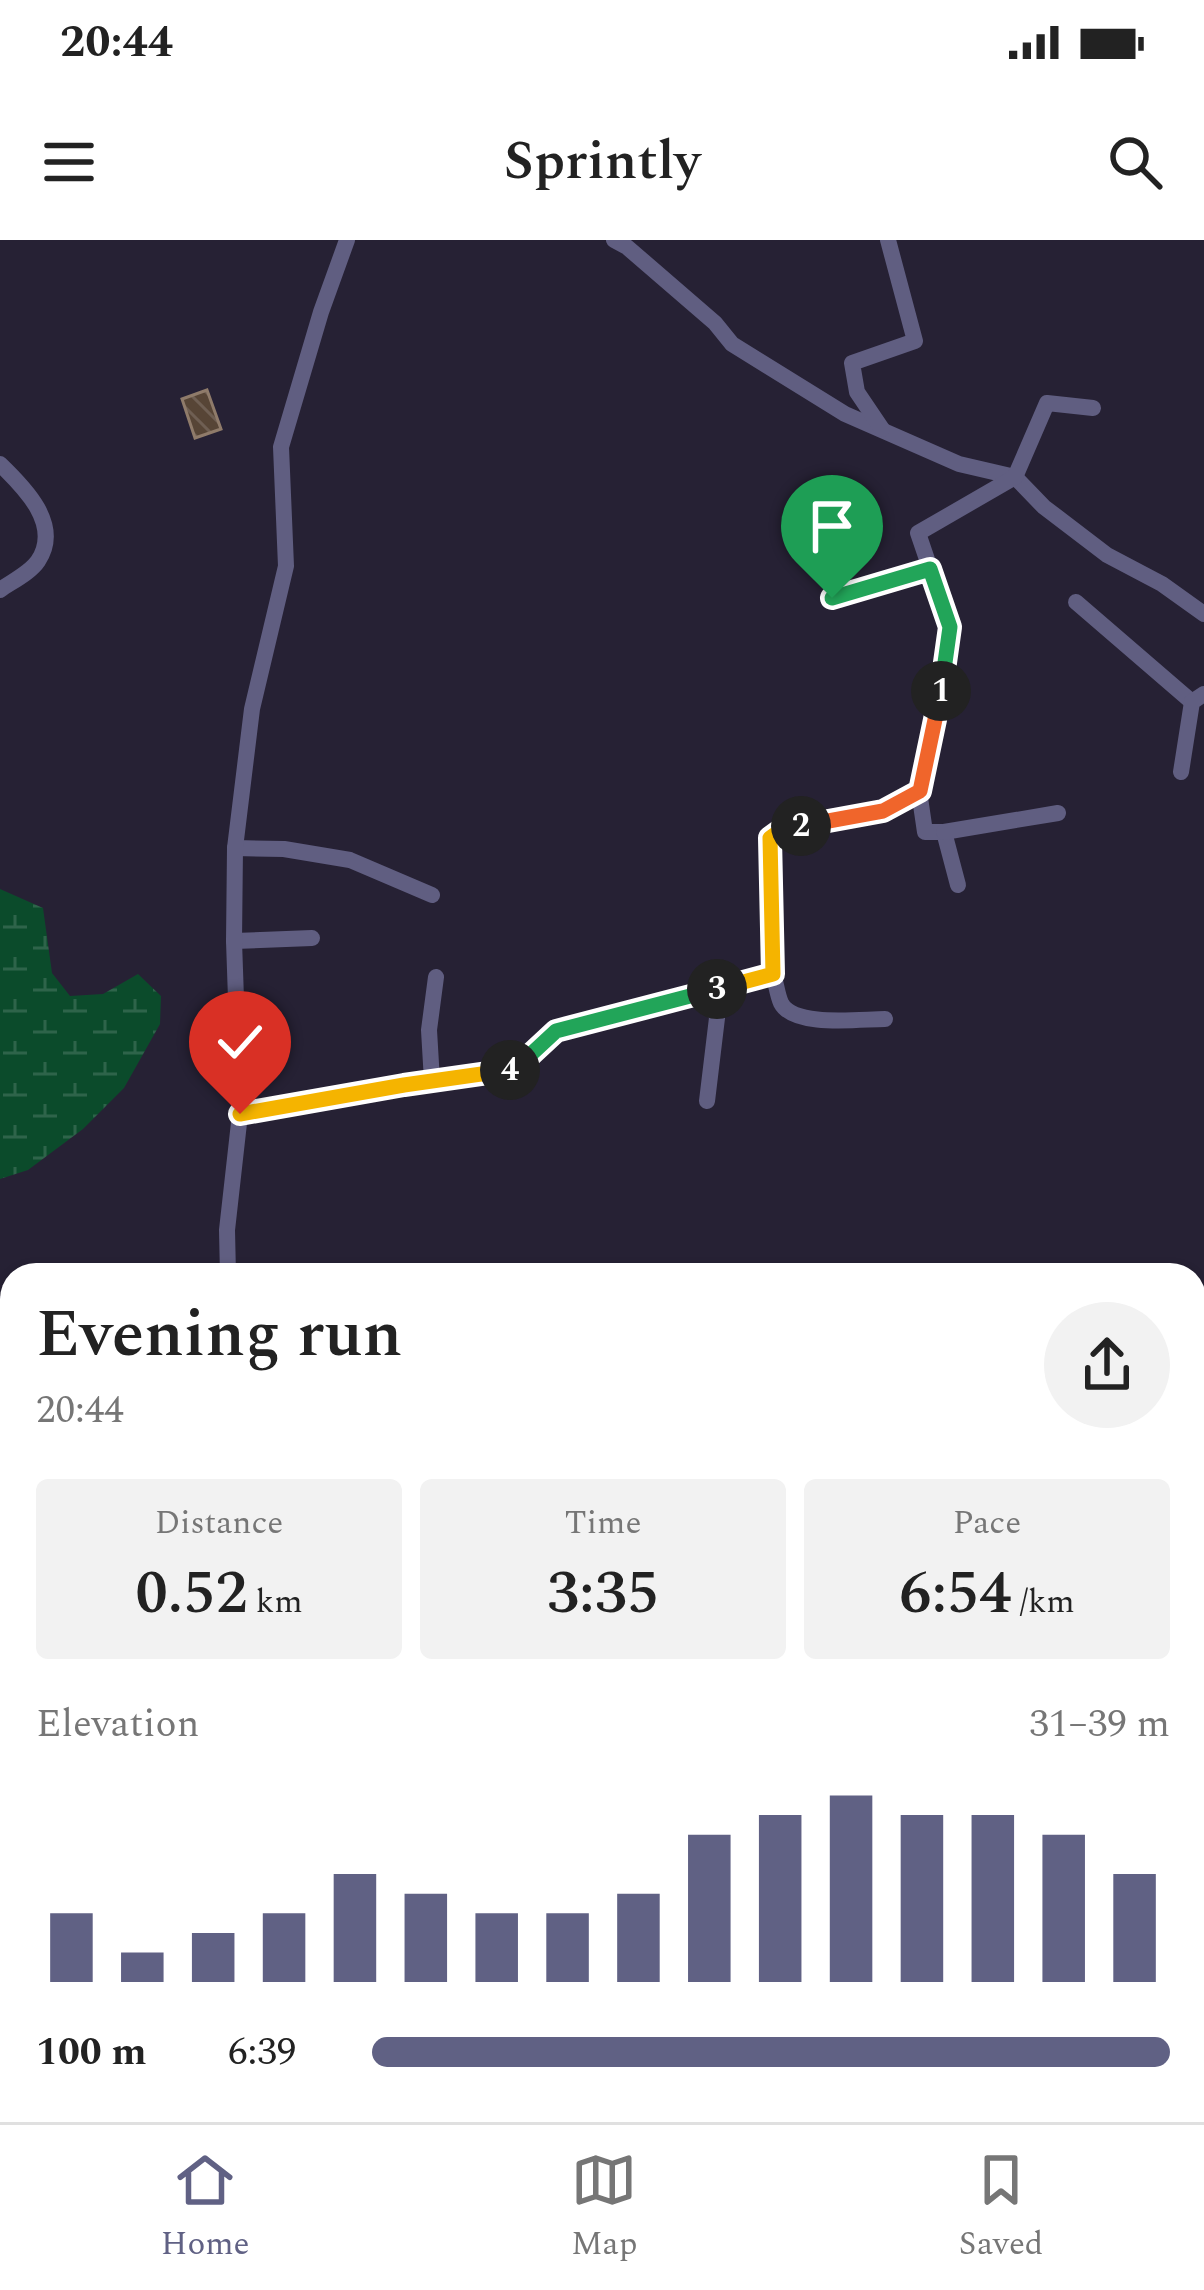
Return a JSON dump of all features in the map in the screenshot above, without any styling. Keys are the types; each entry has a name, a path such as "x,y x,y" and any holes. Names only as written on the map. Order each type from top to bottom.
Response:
{"street":[{"path":"227,1263 226,1230 240,1114 235,848 252,709 286,566 281,447 347,240"},
{"path":"614,240 716,323 732,344 845,414 959,464 1015,477 1044,507 1106,555 1162,584 1204,614"},
{"path":"883,430 857,392 852,363 915,341 888,240"},
{"path":"1058,813 926,832 920,791 950,627 917,533 1015,477 1047,403 1094,408"},
{"path":"0,464 42,514 48,537 37,563 0,590"},
{"path":"832,598 930,569"},
{"path":"1076,602 1198,698 1181,772"},
{"path":"885,1019 793,1016 782,1004 773,974 770,838 781,830 883,811 920,791"},
{"path":"944,832 958,885"},
{"path":"235,848 284,849 350,860 432,896"},
{"path":"234,941 312,938"},
{"path":"240,1114 514,1070 556,1031 773,974"},
{"path":"432,1081 429,1030 436,976"},
{"path":"707,1101 717,1018 711,991"}],"green space":[{"path":"0,889 43,908 52,973 70,996 103,994 138,974 161,996 160,1024 124,1088 83,1129 28,1170 0,1179"}],"building":[{"path":"207,390 221,429 195,438 182,399"}],"route":[{"path":"240,1114 514,1070 556,1031 773,974 770,838 781,830 883,811 920,791 946,668 950,627 930,569 832,598"}]}
